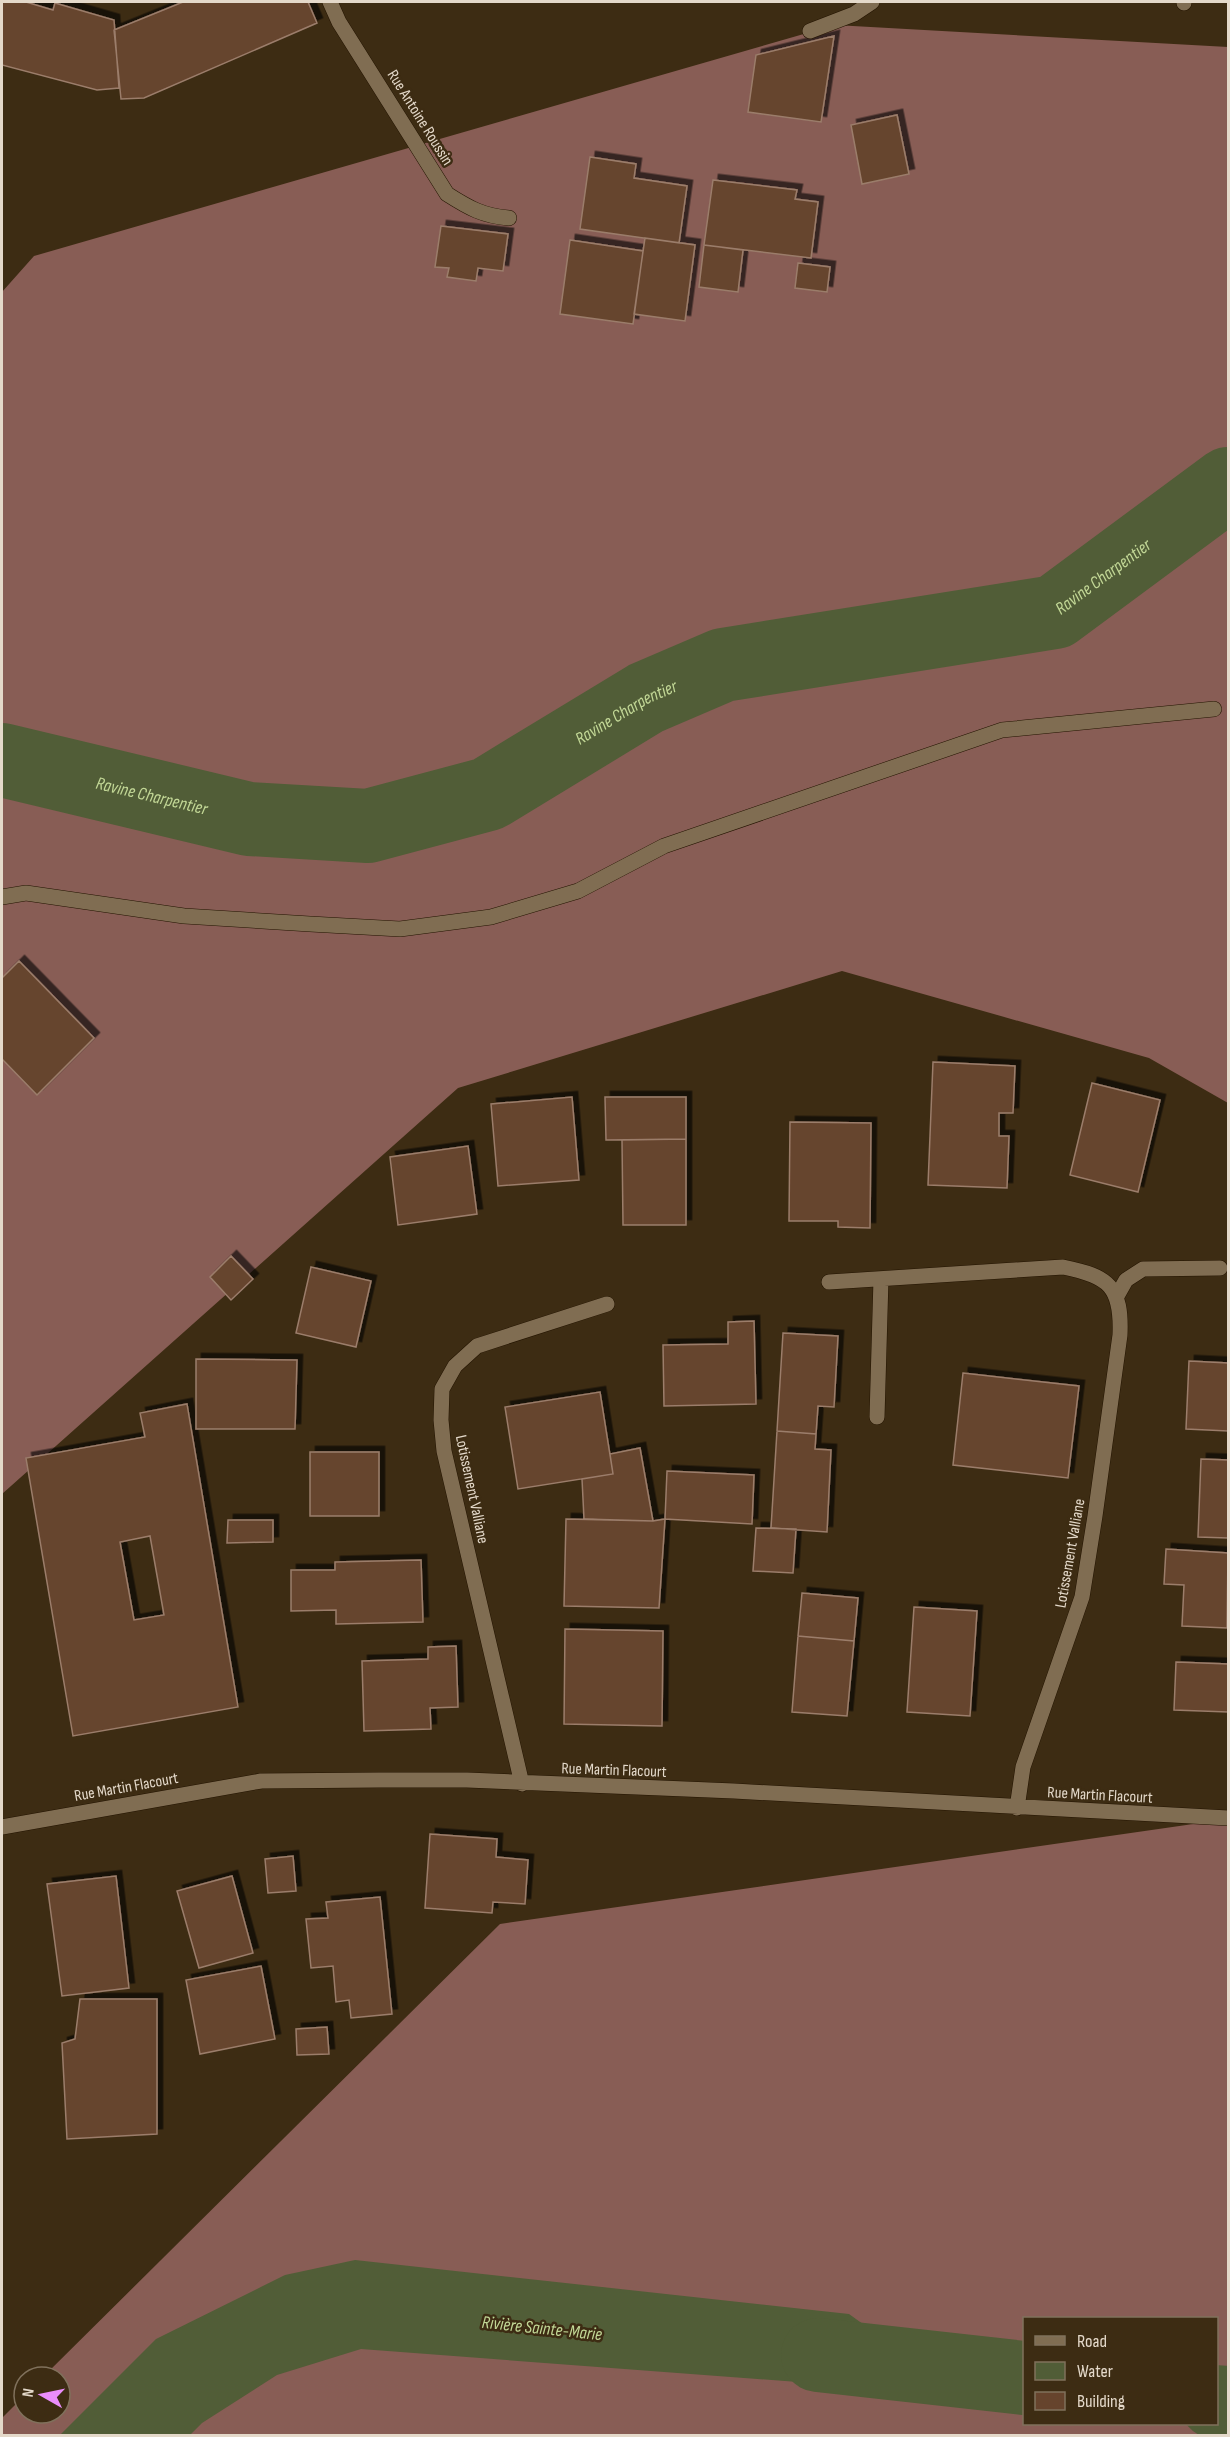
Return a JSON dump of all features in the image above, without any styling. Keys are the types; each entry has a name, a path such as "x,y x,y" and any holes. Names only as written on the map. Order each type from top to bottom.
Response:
{"street":[{"name":"Rue Antoine Roussin","path":"330,2 339,22 447,194 467,207 489,216 508,218"},
{"path":"810,31 854,14 872,2"},
{"path":"2,897 26,893 184,916 400,929 491,917 578,891 664,846 1002,730 1214,709"},
{"path":"829,1282 1063,1267 1096,1276 1109,1284 1117,1296 1126,1280 1143,1269 1220,1268"},
{"path":"877,1417 881,1279"},
{"name":"Lotissement Valliane","path":"1017,1808 1023,1767 1082,1597 1120,1335 1121,1313 1117,1296"},
{"name":"Lotissement Valliane","path":"522,1784 444,1451 441,1420 442,1389 455,1365 477,1346 607,1304"},
{"name":"Rue Martin Flacourt","path":"2,1827 261,1781 467,1780 734,1791 1228,1818"}],"shaded area":[{"path":"835,25 1228,47 1228,1103 1149,1058 842,971 458,1088 2,1494 2,292 34,256"},
{"path":"1228,1819 1228,2435 2,2436 2,2418 12,2408 12,2425 72,2425 72,2365 55,2365 500,1924"}],"water":[{"path":"355,2260 849,2314 920,2365 863,2387 361,2349 277,2375 202,2423 190,2435 60,2435 156,2339 285,2275"}],"building":[{"path":"2,2 26,2 53,10 55,3 114,20 119,88 97,90 2,65"},
{"path":"183,2 308,2 317,23 144,98 121,99 114,30"},
{"path":"834,36 821,122 748,112 756,55"},
{"path":"897,115 909,174 862,184 851,125"},
{"path":"590,157 636,164 634,178 687,186 679,243 580,229"},
{"path":"713,180 797,190 795,199 818,202 811,258 704,245"},
{"path":"441,226 508,234 503,271 478,268 476,281 447,277 449,268 435,267"},
{"path":"645,238 695,245 685,321 634,314"},
{"path":"570,240 643,251 633,324 560,314"},
{"path":"704,245 743,250 738,292 699,287"},
{"path":"798,263 830,267 827,292 795,288"},
{"path":"19,961 94,1038 37,1095 2,1059 2,978"},
{"path":"933,1062 1015,1066 1013,1113 999,1113 999,1136 1009,1136 1007,1188 928,1185"},
{"path":"1092,1083 1160,1100 1138,1192 1070,1175"},
{"path":"572,1097 579,1180 498,1186 491,1104"},
{"path":"605,1097 686,1097 686,1139 606,1140"},
{"path":"790,1122 871,1123 870,1228 838,1227 838,1221 789,1221"},
{"path":"686,1139 686,1225 623,1225 622,1140"},
{"path":"468,1146 477,1214 398,1225 390,1157"},
{"path":"231,1256 253,1279 231,1300 210,1277"},
{"path":"311,1267 371,1281 356,1347 296,1333"},
{"path":"754,1321 756,1404 664,1406 663,1345 728,1344 728,1322"},
{"path":"783,1333 838,1336 834,1407 818,1406 816,1434 777,1431"},
{"path":"196,1359 297,1360 295,1429 196,1429"},
{"path":"1189,1361 1228,1363 1228,1431 1186,1429"},
{"path":"963,1373 1079,1386 1068,1478 953,1465"},
{"path":"600,1392 613,1474 518,1489 505,1407"},
{"path":"187,1404 238,1707 73,1736 26,1458 145,1437 140,1413","holes":["150,1536 164,1615 134,1620 120,1542"]},
{"path":"777,1431 816,1434 815,1449 831,1450 827,1532 771,1528"},
{"path":"640,1448 653,1521 584,1519 582,1479 613,1474 610,1454"},
{"path":"310,1452 379,1452 379,1516 310,1516"},
{"path":"1201,1459 1228,1460 1228,1538 1198,1537"},
{"path":"667,1471 754,1475 752,1524 665,1519"},
{"path":"566,1519 653,1521 665,1519 659,1608 564,1606"},
{"path":"228,1520 273,1520 273,1542 227,1543"},
{"path":"756,1528 796,1529 793,1573 753,1571"},
{"path":"1166,1549 1228,1553 1227,1628 1182,1626 1184,1585 1164,1584"},
{"path":"421,1560 423,1622 336,1624 336,1610 291,1611 291,1570 335,1570 335,1562"},
{"path":"802,1593 858,1598 854,1641 798,1636"},
{"path":"914,1607 977,1611 970,1716 907,1712"},
{"path":"565,1629 663,1631 662,1726 564,1724"},
{"path":"798,1636 854,1641 847,1716 792,1712"},
{"path":"456,1646 458,1707 430,1708 431,1729 364,1731 362,1661 428,1659 428,1647"},
{"path":"1176,1662 1228,1664 1228,1712 1174,1710"},
{"path":"430,1834 497,1839 496,1857 528,1860 525,1904 493,1902 492,1913 425,1908"},
{"path":"293,1856 296,1891 268,1893 265,1859"},
{"path":"116,1876 129,1988 62,1996 47,1884"},
{"path":"232,1876 253,1953 199,1968 177,1891"},
{"path":"380,1897 392,2014 351,2018 349,2000 336,2002 333,1966 311,1968 306,1919 328,1918 326,1902"},
{"path":"261,1966 275,2039 200,2054 186,1980"},
{"path":"80,1999 157,1999 157,2134 67,2139 62,2043 75,2039"},
{"path":"327,2027 329,2054 297,2055 296,2029"}],"waterway":[{"name":"Ravine Charpentier","path":"2,760 249,819 368,826 488,794 646,698 723,665 1055,612 1228,484"},
{"name":"Rivière Sainte-Marie","path":"818,2355 1023,2378"},
{"name":"Rivière Sainte-Marie","path":"1218,2402 1228,2403"}]}
